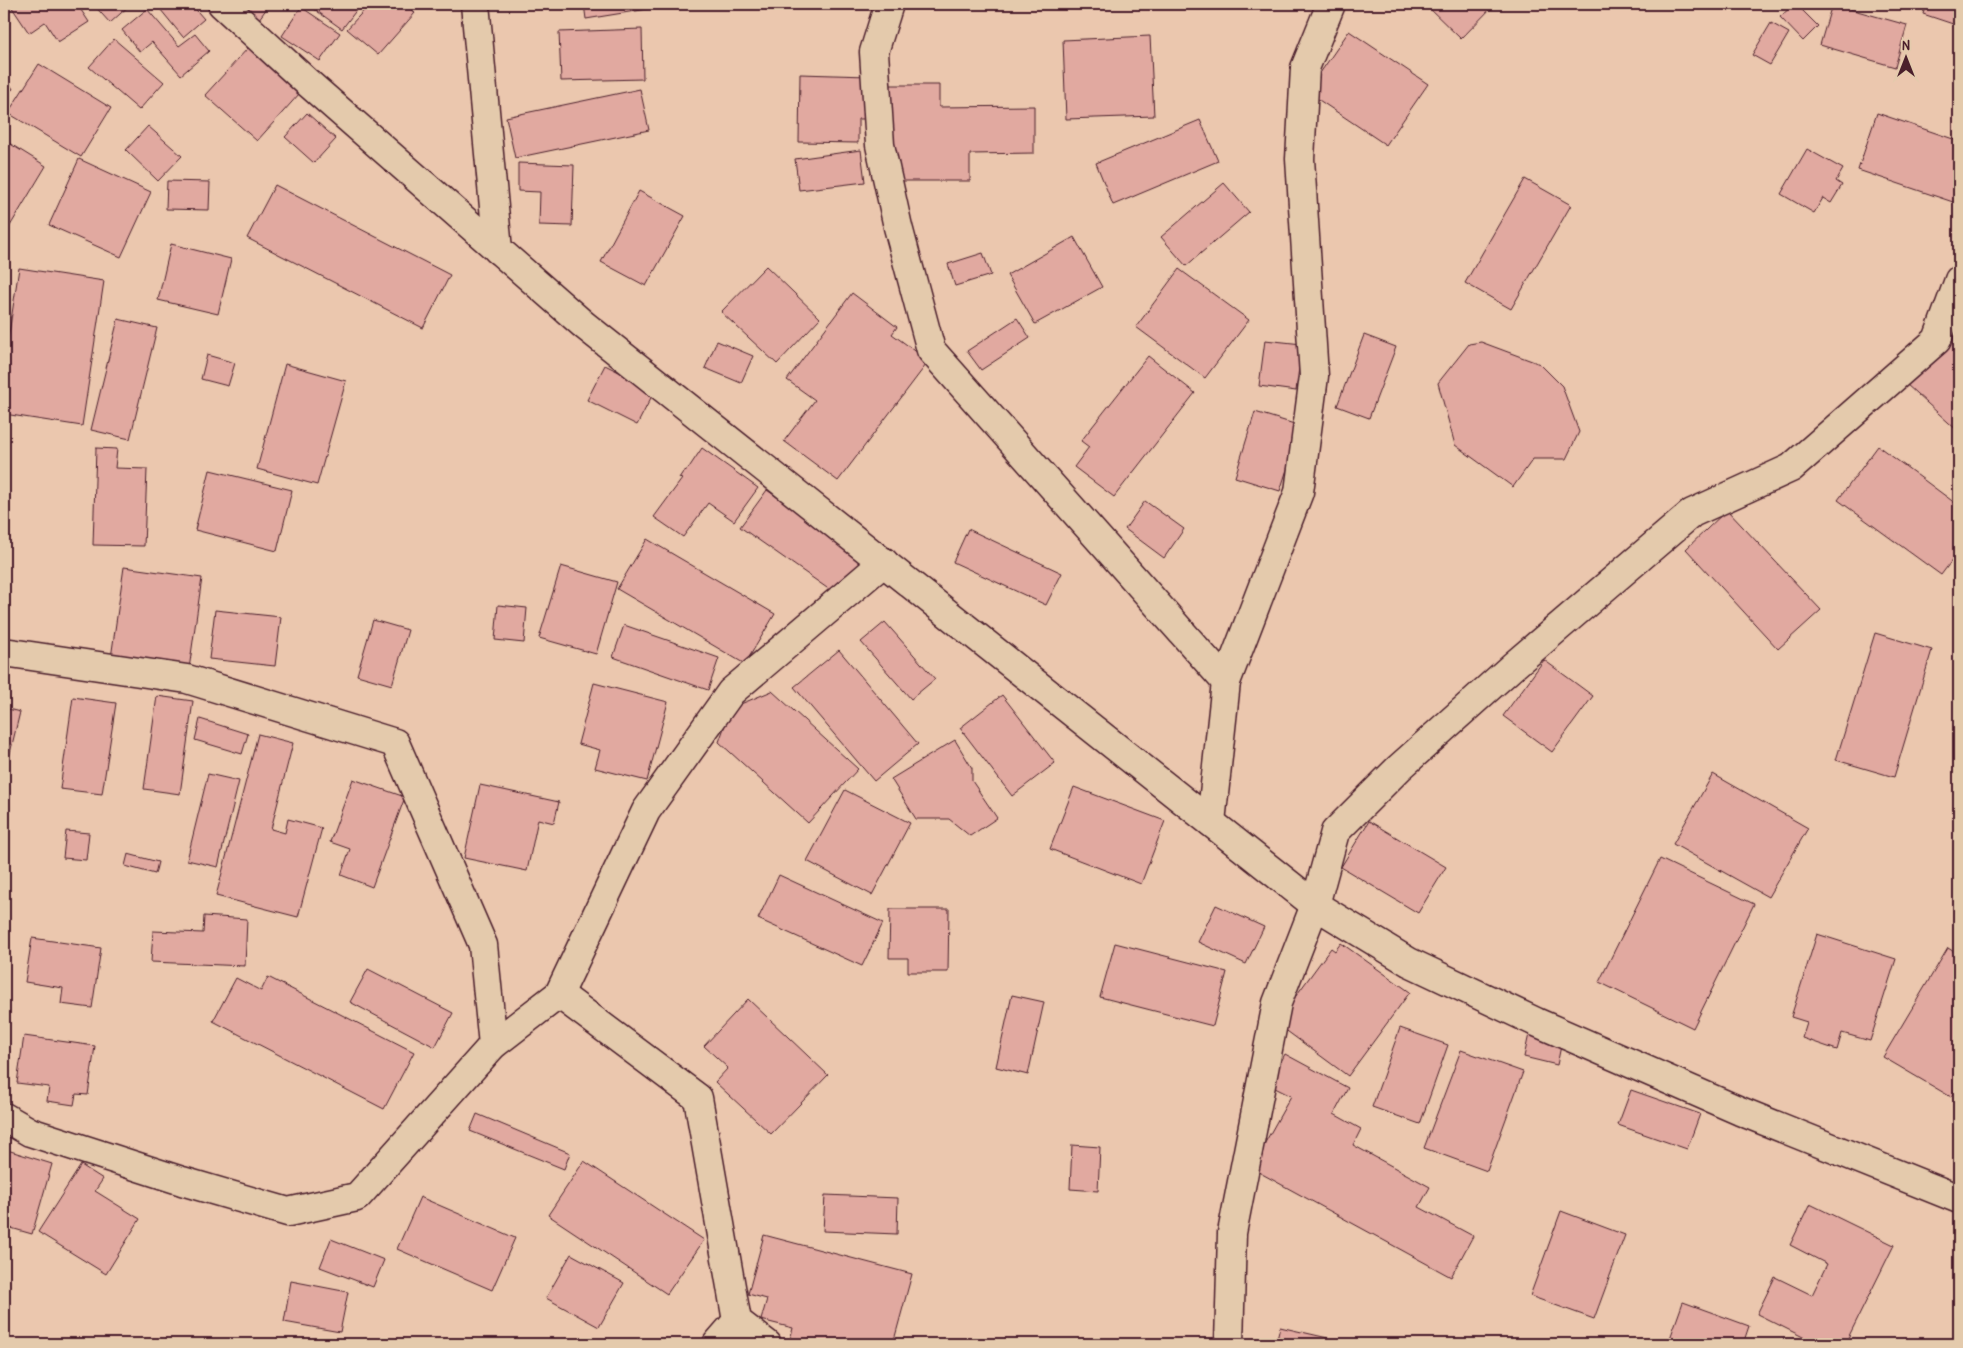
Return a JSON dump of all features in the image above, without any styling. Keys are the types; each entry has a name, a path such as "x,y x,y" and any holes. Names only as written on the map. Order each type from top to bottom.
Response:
{"street":[{"path":"222,4 307,82 584,325 1315,905 1409,962 1536,1022 1740,1111 1959,1199"},
{"path":"475,4 498,250"},
{"path":"889,4 874,52 880,144 898,227 931,350 1226,682"},
{"path":"1211,822 1226,682 1299,492 1314,376 1300,159 1305,68 1331,4"},
{"path":"1229,1344 1232,1233 1277,1003 1315,905 1335,832 1399,768 1512,666 1692,513 1791,468 1936,340 1959,280"},
{"path":"4,1117 30,1132 182,1181 288,1212 358,1197 493,1045 559,994 646,811 731,692 884,562"},
{"path":"4,652 187,679 395,743 483,944 493,1045"},
{"path":"559,994 698,1098 737,1321 767,1344"},
{"path":"717,1344 737,1321"}],"building":[{"path":"14,4 77,4 89,22 58,42 45,22 29,33 11,6"},
{"path":"93,4 131,4 110,23"},
{"path":"156,4 191,4 204,19 183,37"},
{"path":"242,4 262,4 267,8 259,19"},
{"path":"307,4 361,4 342,29"},
{"path":"370,4 405,4 415,13 378,55 347,29"},
{"path":"584,4 660,4 660,7 586,19"},
{"path":"1425,4 1495,4 1461,39"},
{"path":"1794,4 1818,26 1803,41 1780,17"},
{"path":"1832,4 1907,25 1895,67 1820,45"},
{"path":"1926,4 1947,4 1958,7 1953,24 1923,14"},
{"path":"301,7 340,33 320,61 282,36"},
{"path":"147,9 179,46 195,34 209,51 181,75 152,42 140,52 122,30"},
{"path":"1771,23 1789,33 1770,65 1752,55"},
{"path":"642,29 643,79 561,81 559,32"},
{"path":"1349,31 1428,84 1386,145 1307,92"},
{"path":"1150,36 1154,116 1066,119 1063,40"},
{"path":"114,39 164,82 139,110 89,67"},
{"path":"248,48 300,93 257,141 205,95"},
{"path":"39,64 111,108 81,157 8,113"},
{"path":"800,74 868,76 867,119 858,119 858,143 799,142"},
{"path":"4,75 13,89 4,95"},
{"path":"889,85 939,85 939,107 1034,106 1034,153 970,154 970,181 890,181"},
{"path":"640,89 649,130 515,158 506,117"},
{"path":"307,113 336,139 314,163 285,137"},
{"path":"1877,113 1959,141 1959,204 1858,170"},
{"path":"1200,120 1218,161 1113,205 1096,163"},
{"path":"148,126 182,156 158,181 126,150"},
{"path":"4,140 46,166 4,236"},
{"path":"1807,149 1843,169 1836,181 1842,185 1831,203 1823,198 1814,213 1781,194"},
{"path":"861,150 865,182 799,190 795,159"},
{"path":"79,159 151,192 121,257 49,225"},
{"path":"518,163 574,165 572,226 539,225 540,192 518,191"},
{"path":"1525,179 1571,205 1511,309 1465,283"},
{"path":"167,181 210,182 209,210 166,209"},
{"path":"1224,183 1249,212 1186,266 1161,237"},
{"path":"275,185 450,275 423,328 247,238"},
{"path":"639,191 685,216 646,286 601,262"},
{"path":"1074,237 1102,287 1035,324 1007,275"},
{"path":"171,244 231,259 218,314 158,300"},
{"path":"983,253 991,275 955,286 948,264"},
{"path":"766,266 820,318 777,364 721,312"},
{"path":"19,268 104,281 82,426 4,414 4,366"},
{"path":"1179,269 1249,320 1205,378 1136,327"},
{"path":"852,293 897,327 892,334 929,361 838,481 784,441 815,400 787,380"},
{"path":"1017,318 1030,338 981,370 967,351"},
{"path":"118,319 157,328 130,439 91,430"},
{"path":"1953,334 1959,339 1959,432 1906,384"},
{"path":"1364,335 1396,347 1369,418 1337,406"},
{"path":"1265,340 1302,344 1296,391 1259,386"},
{"path":"717,341 753,356 741,383 705,368"},
{"path":"1481,342 1540,364 1562,386 1579,432 1566,459 1533,459 1513,487 1455,445 1438,383 1469,344"},
{"path":"207,355 235,363 228,386 201,379"},
{"path":"1148,356 1195,393 1114,497 1074,467 1089,447 1081,441"},
{"path":"285,364 346,381 317,485 257,469"},
{"path":"605,365 655,390 637,425 587,400"},
{"path":"1255,412 1301,426 1280,491 1235,477"},
{"path":"1878,446 1959,506 1959,551 1941,575 1838,500"},
{"path":"96,448 117,449 115,468 147,469 144,546 93,545"},
{"path":"702,448 758,488 734,521 708,503 683,537 654,517 682,479 679,478 683,472 688,469"},
{"path":"210,470 292,490 277,551 195,530"},
{"path":"767,490 864,558 837,595 740,527"},
{"path":"1145,501 1184,529 1164,558 1125,529"},
{"path":"1727,510 1821,610 1778,649 1686,549"},
{"path":"968,529 1062,573 1046,605 953,562"},
{"path":"647,539 775,614 745,664 617,589"},
{"path":"561,566 617,582 596,654 539,638"},
{"path":"124,567 202,578 189,669 111,658"},
{"path":"498,605 527,608 524,643 495,640"},
{"path":"215,610 281,617 275,666 209,659"},
{"path":"373,620 408,630 392,685 357,675"},
{"path":"885,622 935,679 911,699 861,642"},
{"path":"624,625 719,658 708,690 613,657"},
{"path":"1875,633 1932,650 1894,777 1836,760"},
{"path":"839,650 918,744 874,781 794,687"},
{"path":"1544,660 1593,696 1552,752 1503,716"},
{"path":"594,683 668,702 647,781 595,768 600,750 578,744"},
{"path":"772,691 858,769 808,823 719,742 731,708"},
{"path":"1002,695 1055,763 1012,796 960,728"},
{"path":"157,696 193,701 180,794 144,789"},
{"path":"73,697 116,703 102,794 60,789"},
{"path":"4,708 20,712 4,778"},
{"path":"200,719 248,734 242,754 195,740"},
{"path":"258,734 293,743 271,829 285,833 288,819 322,828 298,917 216,896"},
{"path":"955,740 972,768 972,781 997,818 970,836 949,819 916,819 891,779"},
{"path":"208,774 239,781 218,867 187,860"},
{"path":"1713,774 1808,828 1768,897 1673,844"},
{"path":"353,779 405,797 372,887 341,875 350,849 330,842"},
{"path":"480,785 559,802 554,823 538,819 527,871 464,858"},
{"path":"1074,787 1165,821 1141,884 1050,849"},
{"path":"845,790 910,823 872,895 807,861"},
{"path":"1369,821 1446,867 1418,913 1341,867"},
{"path":"66,831 89,833 86,860 63,858"},
{"path":"128,854 158,862 155,874 125,866"},
{"path":"1660,859 1754,904 1693,1028 1599,982"},
{"path":"779,875 883,923 862,966 758,919"},
{"path":"1216,905 1264,927 1246,964 1198,942"},
{"path":"890,909 949,909 948,972 908,972 908,958 889,958"},
{"path":"204,916 247,919 245,966 151,962 153,931 203,933"},
{"path":"1817,934 1896,959 1870,1041 1842,1033 1837,1050 1802,1038 1807,1022 1791,1017"},
{"path":"32,938 101,948 92,1008 61,1004 63,988 25,982"},
{"path":"1115,943 1227,972 1213,1026 1100,997"},
{"path":"1341,943 1410,992 1348,1076 1276,1023 1331,948 1335,951"},
{"path":"1948,948 1959,955 1959,1083 1951,1097 1883,1057"},
{"path":"368,969 453,1013 435,1047 350,1002"},
{"path":"268,977 414,1052 384,1109 213,1021 236,978 261,991"},
{"path":"1012,995 1044,1002 1028,1075 996,1067"},
{"path":"748,999 828,1075 771,1134 715,1082 728,1068 704,1046"},
{"path":"1400,1028 1448,1045 1420,1124 1372,1107"},
{"path":"1529,1034 1562,1041 1557,1065 1524,1057"},
{"path":"24,1036 95,1046 88,1095 76,1094 74,1105 47,1101 49,1087 17,1083"},
{"path":"1461,1050 1523,1072 1487,1171 1424,1148"},
{"path":"1285,1054 1348,1088 1334,1114 1361,1129 1353,1145 1430,1187 1419,1207 1473,1236 1451,1277 1251,1168 1291,1096 1269,1085"},
{"path":"1631,1090 1700,1114 1687,1149 1618,1125"},
{"path":"477,1114 570,1153 564,1169 470,1131"},
{"path":"1072,1145 1100,1147 1098,1191 1070,1189"},
{"path":"4,1149 52,1164 32,1234 4,1226"},
{"path":"584,1161 704,1240 667,1294 548,1215"},
{"path":"81,1165 103,1179 95,1191 140,1219 106,1274 38,1232"},
{"path":"825,1195 898,1198 897,1234 823,1231"},
{"path":"420,1197 515,1238 492,1290 397,1249"},
{"path":"1810,1204 1894,1245 1845,1344 1817,1344 1757,1314 1775,1277 1812,1295 1827,1264 1790,1245"},
{"path":"1561,1211 1625,1235 1594,1319 1530,1296"},
{"path":"764,1235 912,1274 893,1344 789,1344 793,1328 761,1320 767,1299 748,1294"},
{"path":"331,1239 384,1260 373,1287 320,1267"},
{"path":"571,1254 624,1283 599,1327 546,1298"},
{"path":"291,1281 348,1292 340,1332 284,1322"},
{"path":"1683,1302 1749,1326 1743,1344 1668,1344"},
{"path":"1280,1327 1332,1339 1331,1344 1276,1344"}]}
